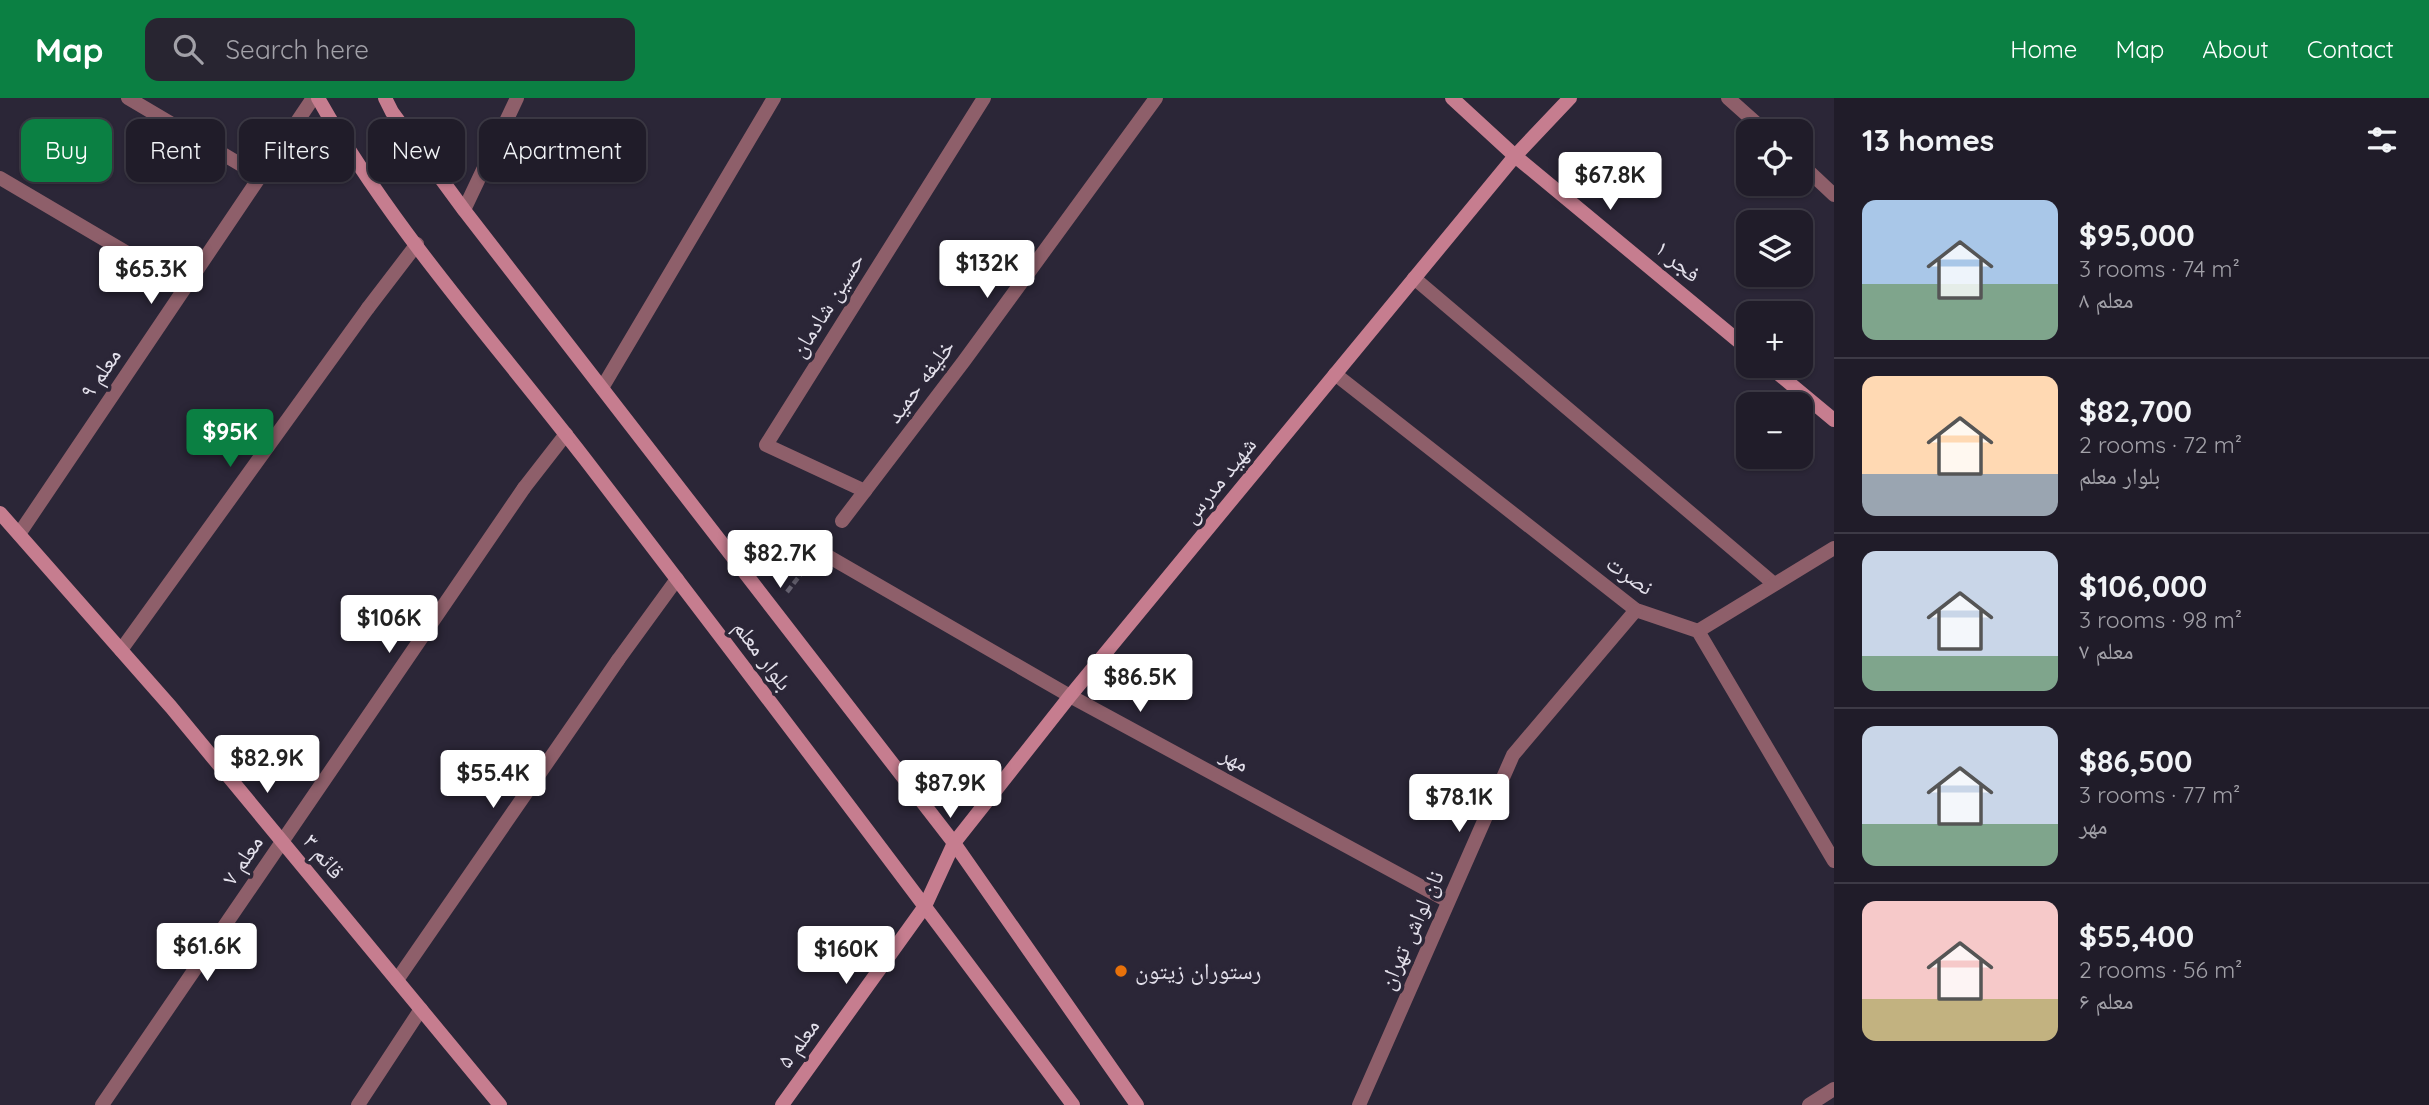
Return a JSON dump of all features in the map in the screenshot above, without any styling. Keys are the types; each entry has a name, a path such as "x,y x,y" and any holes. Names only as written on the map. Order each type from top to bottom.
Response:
{"main road":[{"name":"بلوار معلم","path":"318,98 342,140 417,244 677,579 1073,1105"},
{"name":"بلوار معلم","path":"385,98 392,112 464,210 954,843 1137,1105"},
{"name":"فجر ۱","path":"1452,98 1515,156 1736,339"},
{"name":"شهید مدرس","path":"925,906 954,843 1070,696 1515,156 1570,98"},
{"path":"1783,378 1834,420"},
{"name":"قائم ۳","path":"0,513 121,650 500,1105"},
{"name":"معلم ۵","path":"782,1105 925,906"}],"street":[{"path":"128,98 239,164"},
{"name":"معلم ۹","path":"299,119 313,98"},
{"path":"464,210 517,98"},
{"path":"602,388 774,98"},
{"name":"حسین شادمان","path":"865,491 766,445 984,98"},
{"name":"خلیفه حمید","path":"842,520 1156,98"},
{"path":"1728,98 1752,119"},
{"path":"1813,175 1834,195"},
{"path":"0,178 186,287"},
{"name":"معلم ۹","path":"19,534 256,182"},
{"path":"121,650 417,244"},
{"path":"1414,278 1773,583"},
{"name":"نصرت","path":"1335,374 1636,610 1698,631"},
{"name":"معلم ۷","path":"102,1105 524,488 566,434"},
{"path":"1834,548 1698,631 1834,861"},
{"name":"مهر","path":"819,551 1070,696 1448,901"},
{"path":"397,980 677,579"},
{"name":"نان لواش تهران","path":"1359,1105 1513,755 1636,610"},
{"path":"358,1105 421,1009"},
{"path":"1809,1105 1834,1088"}],"place":[{"name":"رستوران زیتون","path":"1121,971"}]}
